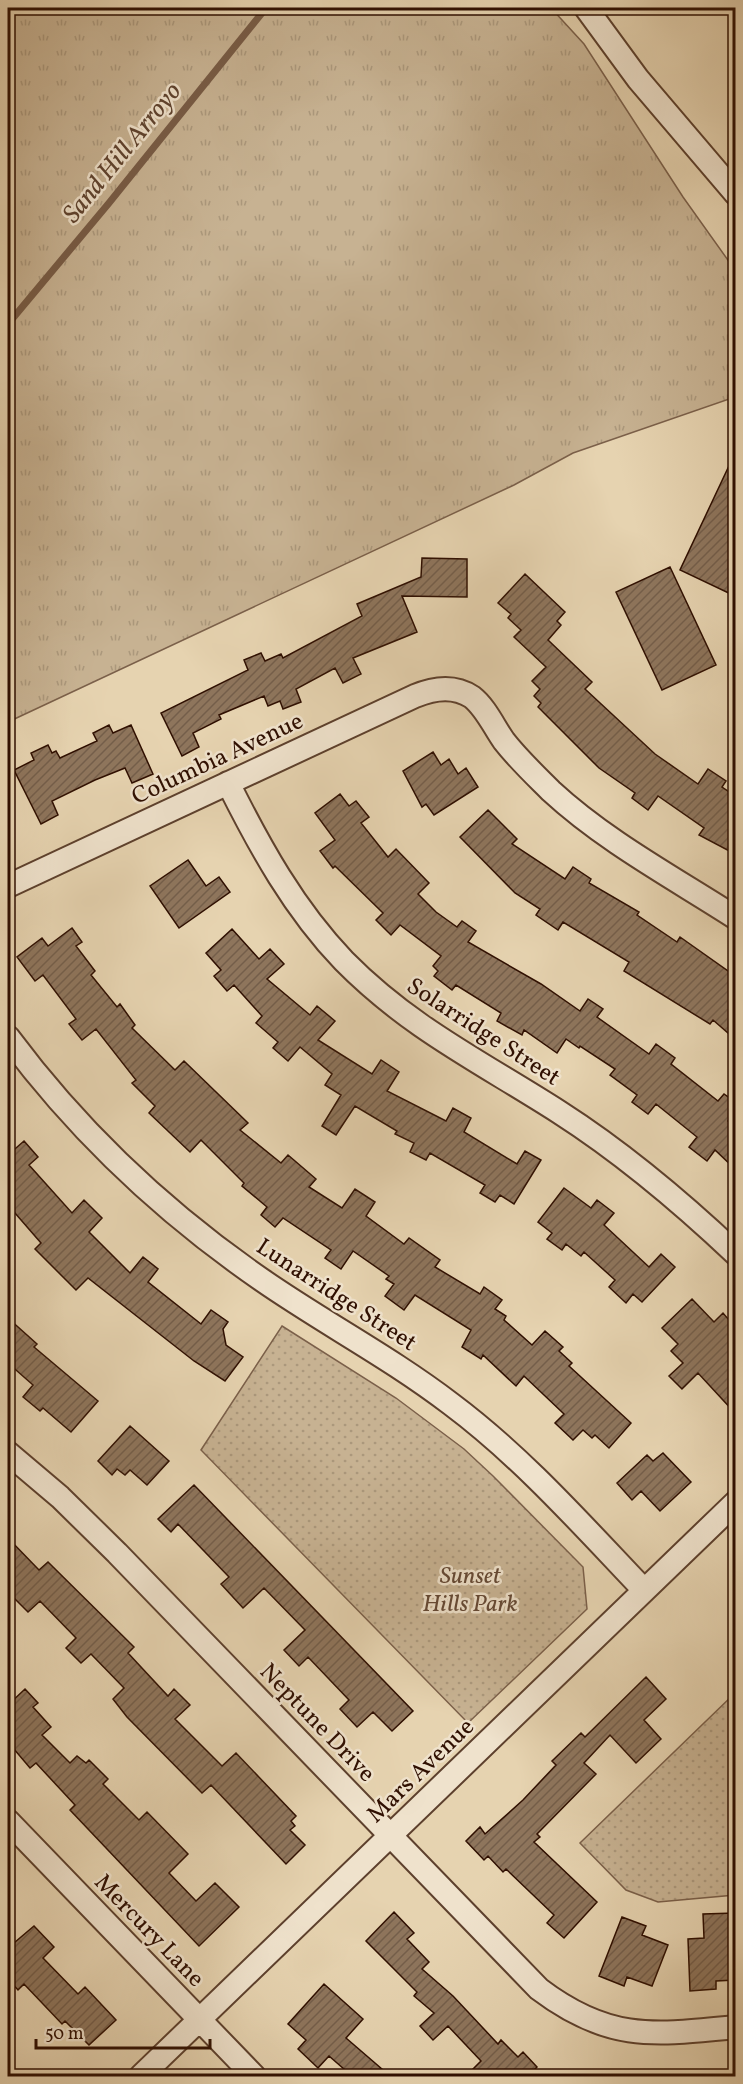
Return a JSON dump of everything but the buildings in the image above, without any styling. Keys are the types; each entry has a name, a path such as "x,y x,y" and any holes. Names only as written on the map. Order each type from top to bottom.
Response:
{"street":[{"path":"586,8 638,79 735,194"},
{"name":"Columbia Avenue","path":"8,886 424,692 454,681 480,704 518,758 567,805 603,832 735,918"},
{"name":"Solarridge Street","path":"228,783 256,839 285,887 322,937 367,983 416,1024 559,1112 609,1146 675,1199 735,1254"},
{"name":"Lunarridge Street","path":"8,1037 82,1125 167,1206 260,1279 398,1366 481,1427 540,1482 643,1589"},
{"name":"Neptune Drive","path":"8,1453 60,1497 117,1553 539,1989 574,2013 612,2028 643,2033 735,2027"},
{"name":"Mars Avenue","path":"141,2076 735,1502"},
{"name":"Mercury Lane","path":"8,1821 254,2076"}],"green space":[{"path":"8,8 551,8 584,44 683,197 735,270 735,397 573,453 514,485 8,722"},
{"name":"Sunset Hills Park","path":"282,1326 396,1398 464,1449 583,1567 587,1609 468,1723 201,1450"},
{"path":"735,1693 735,1895 658,1902 626,1890 580,1843"}],"waterway":[{"name":"Sand Hill Arroyo","path":"8,324 266,8"}]}
